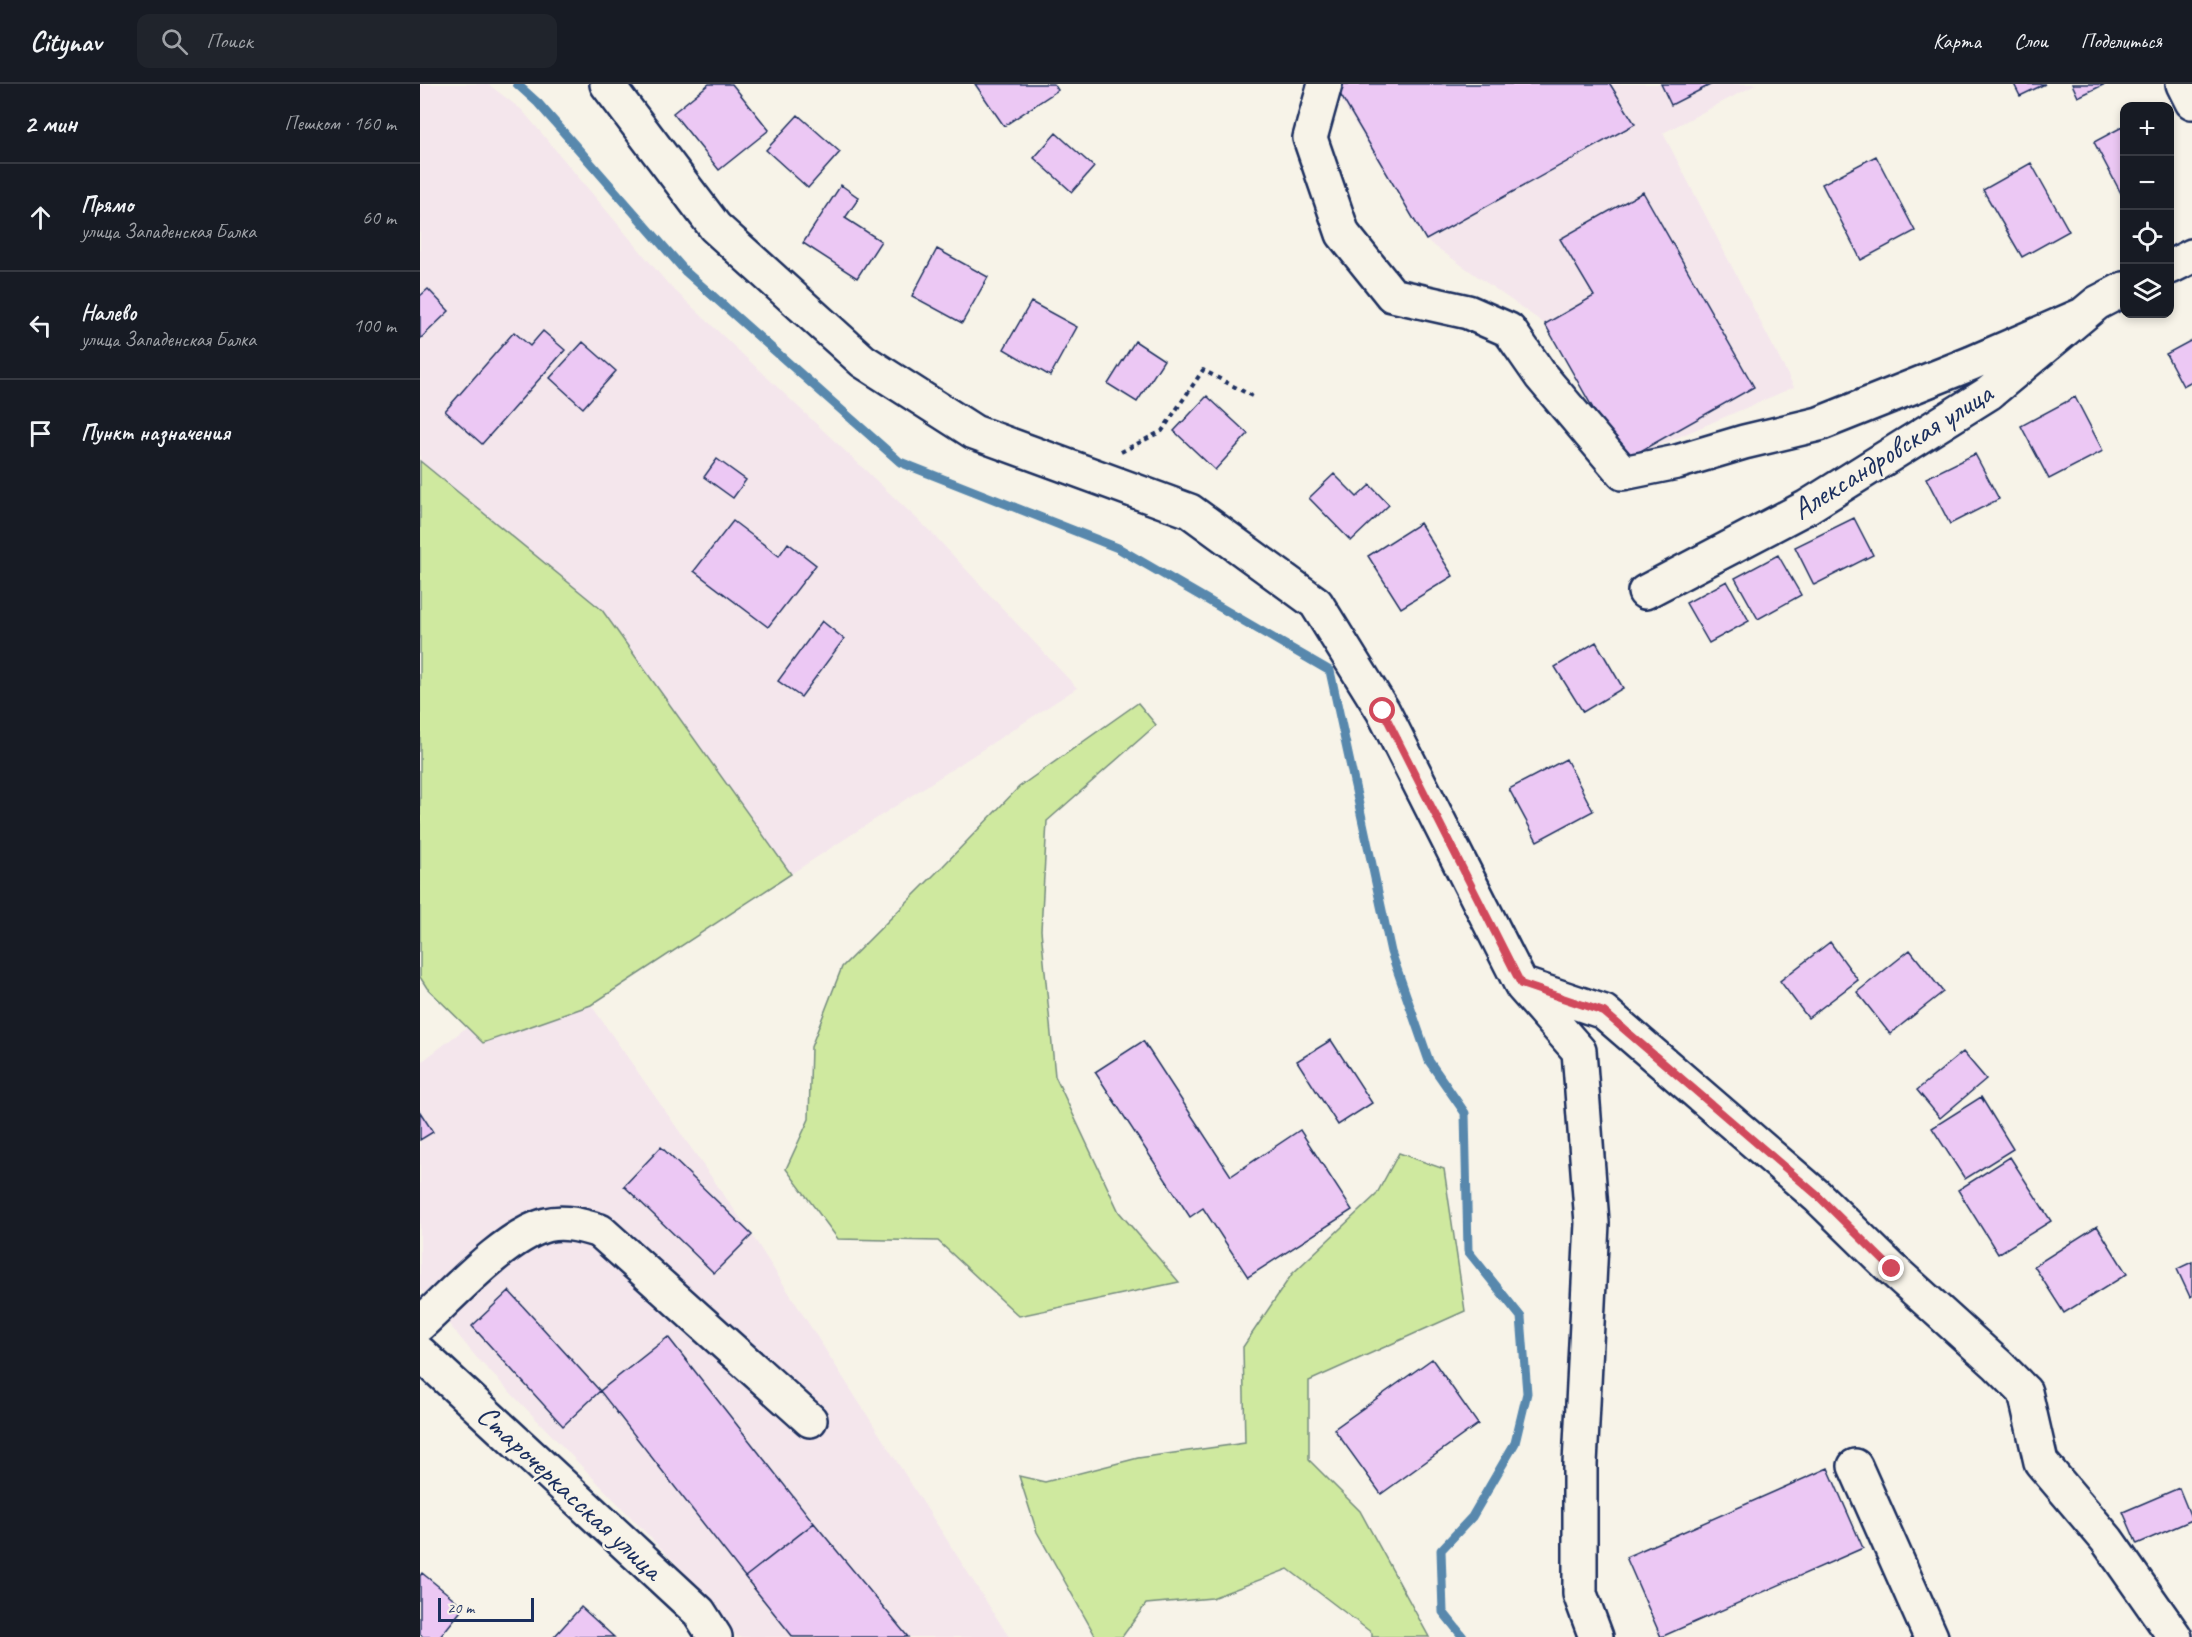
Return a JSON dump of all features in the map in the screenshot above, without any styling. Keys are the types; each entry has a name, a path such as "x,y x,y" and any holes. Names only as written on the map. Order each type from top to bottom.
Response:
{"street":[{"path":"607,84 716,227 863,361 974,432 1190,511 1316,603 1383,711 1521,984 1579,1051 1592,1223 1580,1464 1580,1594 1596,1637"},
{"path":"1325,84 1310,138 1343,234 1392,295 1468,312 1509,330 1541,376 1623,473 1677,462 1744,442 1819,424 1972,363 2082,315"},
{"path":"2182,84 2192,102"},
{"path":"2174,265 2192,256"},
{"name":"Александровская улица","path":"1645,592 1807,507 1989,393 2097,303 2120,291"},
{"path":"1521,984 1604,1012 1818,1196 1892,1269 1998,1365 2025,1392 2041,1462 2107,1540 2175,1637"},
{"path":"420,1324 507,1244 546,1225 575,1223 600,1231 810,1420"},
{"name":"Старочеркасская улица","path":"420,1353 699,1612 715,1637"},
{"path":"1855,1466 1932,1637"}],"path":[{"path":"1113,456 1162,431 1203,370 1252,396"}],"shaded area":[{"path":"420,84 488,84 522,110 668,284 933,534 1077,688 791,874 602,610 420,461"},
{"path":"1331,84 1757,84 1663,133 1794,387 1623,461 1545,324 1426,240"},
{"path":"591,1005 752,1235 1009,1637 737,1637 681,1569 477,1358 420,1289 420,1063 467,1027 483,1043"}],"green space":[{"path":"420,461 602,610 791,874 591,1005 483,1043 427,988 420,977"},
{"path":"1138,703 1156,725 1047,821 1041,930 1055,1076 1119,1212 1179,1282 1019,1316 938,1241 838,1239 786,1169 809,1119 811,1047 842,967 1019,787"},
{"path":"1399,1153 1444,1169 1465,1311 1309,1381 1309,1460 1360,1511 1429,1637 1372,1637 1372,1633 1288,1569 1212,1598 1146,1604 1122,1637 1096,1637 1037,1532 1019,1476 1045,1482 1138,1458 1245,1443 1243,1347 1292,1274 1376,1195"}],"building":[{"path":"709,84 732,84 769,130 719,170 673,113"},
{"path":"975,84 1054,84 1058,90 1004,126"},
{"path":"1344,84 1610,84 1635,124 1426,240 1337,89"},
{"path":"1661,84 1712,84 1671,105"},
{"path":"2014,84 2045,84 2020,96"},
{"path":"2072,84 2105,84 2078,97"},
{"path":"798,115 840,152 808,188 766,150"},
{"path":"2120,128 2120,191 2094,142"},
{"path":"1056,133 1094,167 1072,192 1034,158"},
{"path":"1876,156 1915,231 1861,260 1822,184"},
{"path":"2031,163 2069,231 2022,257 1983,190"},
{"path":"841,185 859,198 845,218 881,241 857,278 803,243"},
{"path":"1643,192 1754,387 1623,461 1545,324 1594,296 1560,239"},
{"path":"937,249 988,277 962,323 912,296"},
{"path":"428,289 449,311 420,339 420,296"},
{"path":"1031,302 1077,327 1050,376 1004,349"},
{"path":"543,331 565,350 482,444 445,411 514,332 530,346"},
{"path":"2192,340 2192,381 2183,386 2166,354"},
{"path":"1135,341 1164,360 1137,402 1108,384"},
{"path":"583,342 616,371 583,408 550,378"},
{"path":"1207,396 1248,434 1215,470 1174,431"},
{"path":"2075,397 2103,451 2049,479 2021,426"},
{"path":"1975,454 1999,499 1950,524 1926,478"},
{"path":"717,459 746,480 733,498 704,477"},
{"path":"1334,474 1357,497 1370,485 1389,505 1351,541 1309,498"},
{"path":"1854,518 1873,555 1814,585 1795,547"},
{"path":"733,521 779,556 788,543 816,565 768,627 694,571"},
{"path":"1420,523 1453,576 1401,608 1368,556"},
{"path":"1778,555 1801,595 1758,619 1735,578"},
{"path":"1727,581 1749,621 1709,643 1686,603"},
{"path":"822,621 844,639 801,697 778,681"},
{"path":"1596,642 1623,688 1583,712 1555,667"},
{"path":"1566,759 1593,811 1537,841 1509,789"},
{"path":"1830,942 1858,980 1808,1018 1780,981"},
{"path":"1910,950 1943,992 1890,1034 1857,992"},
{"path":"1331,1040 1372,1103 1338,1125 1297,1061"},
{"path":"1143,1041 1231,1176 1300,1130 1352,1210 1248,1277 1203,1208 1190,1217 1095,1072"},
{"path":"1963,1052 1986,1079 1940,1118 1917,1090"},
{"path":"1981,1097 2013,1149 1965,1179 1932,1128"},
{"path":"420,1112 433,1132 420,1140"},
{"path":"661,1147 752,1235 714,1273 624,1186"},
{"path":"2010,1157 2051,1221 1998,1254 1958,1190"},
{"path":"2097,1226 2127,1274 2064,1313 2034,1266"},
{"path":"2192,1262 2192,1296 2190,1297 2177,1269"},
{"path":"509,1291 600,1391 563,1426 472,1326"},
{"path":"668,1337 814,1523 745,1577 600,1391"},
{"path":"1432,1359 1478,1424 1381,1494 1334,1429"},
{"path":"1828,1468 1863,1548 1661,1637 1626,1557"},
{"path":"2179,1488 2192,1520 2137,1544 2123,1512"},
{"path":"814,1523 908,1637 793,1637 745,1577"},
{"path":"422,1573 464,1607 440,1637 423,1637 420,1634 420,1576"},
{"path":"581,1607 614,1637 554,1637"}],"waterway":[{"path":"517,84 538,103 686,272 900,462 1118,548 1330,671 1391,952 1429,1061 1465,1113 1468,1251 1521,1317 1527,1393 1515,1443 1472,1517 1441,1550 1443,1612 1463,1637"}],"route":[{"path":"1383,711 1521,984 1604,1012 1818,1196 1892,1269"}]}
